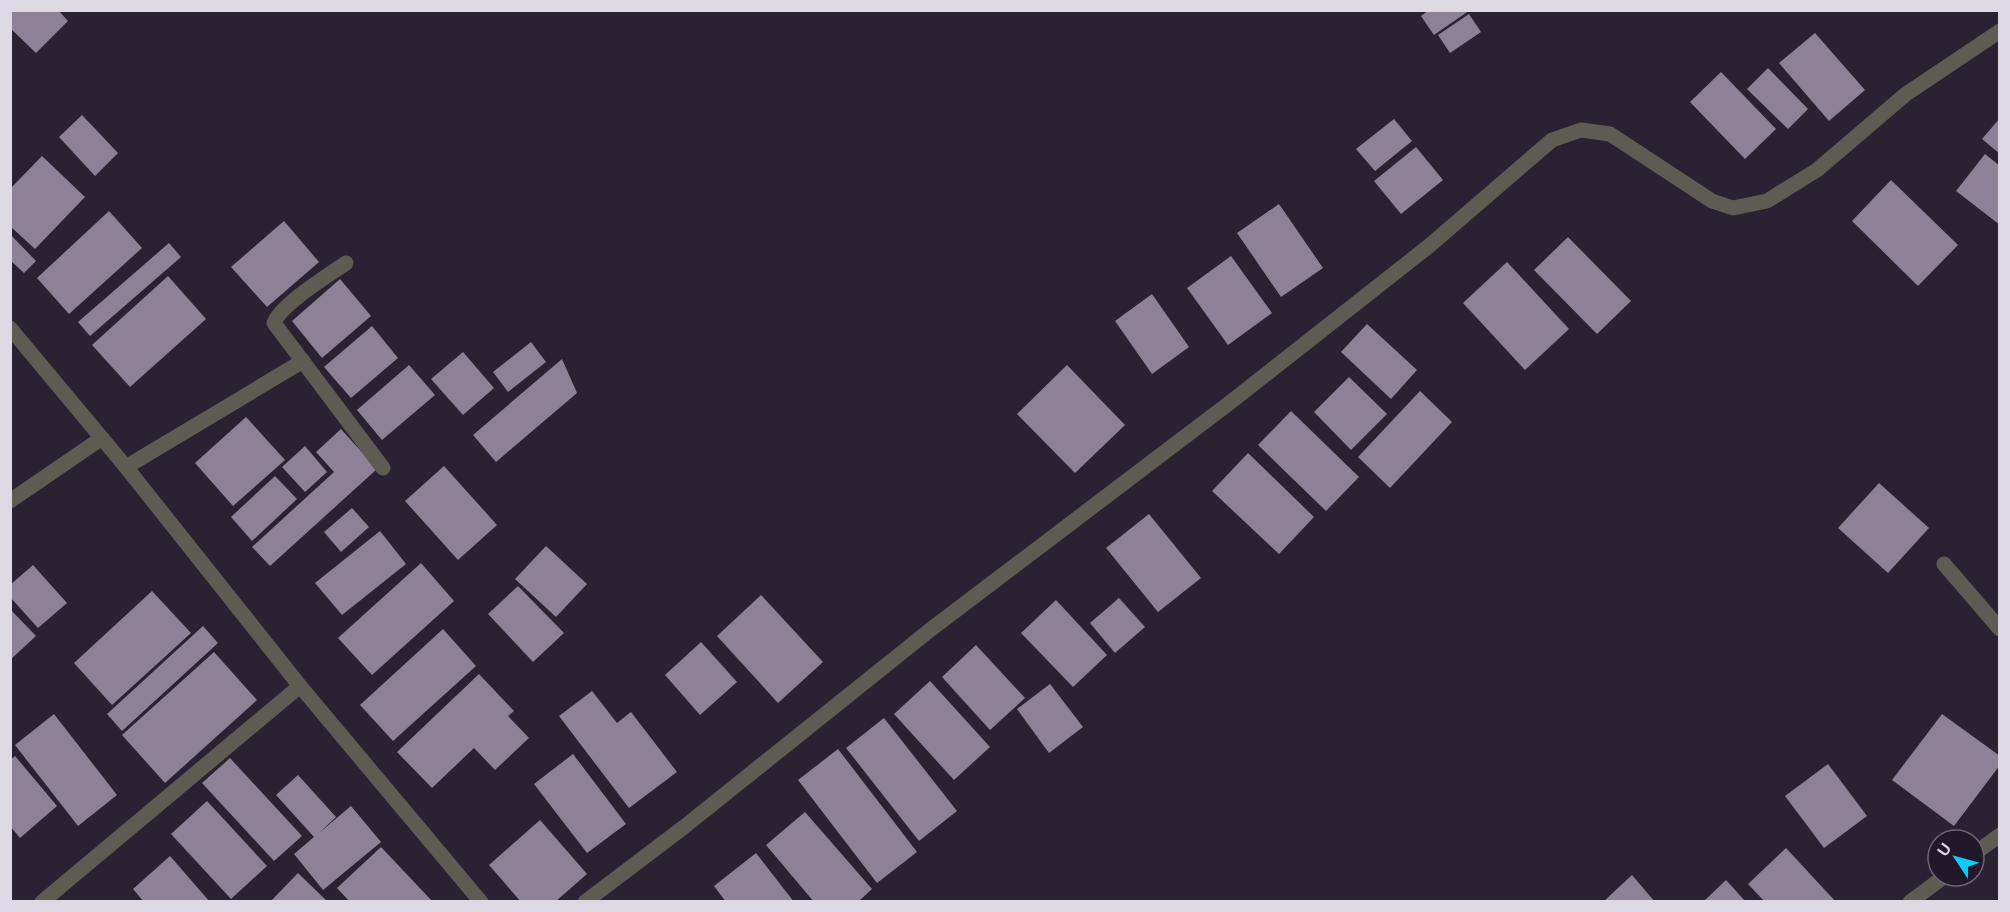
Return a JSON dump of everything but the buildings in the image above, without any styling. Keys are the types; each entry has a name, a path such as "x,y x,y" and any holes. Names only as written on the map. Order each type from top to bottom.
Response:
{"street":[{"path":"585,902 684,827 930,630 1260,379 1429,246 1552,140 1581,130 1610,134 1712,201 1733,208 1767,201 1817,170 1906,94 2000,31"},
{"path":"346,262 286,307 274,323 383,468"},
{"path":"10,328 126,467 300,686 482,902"},
{"path":"126,467 303,361"},
{"path":"10,501 102,438"},
{"path":"1944,564 2000,629"},
{"path":"42,902 300,686"},
{"path":"1986,845 2000,835"},
{"path":"1910,902 1928,888"}]}
